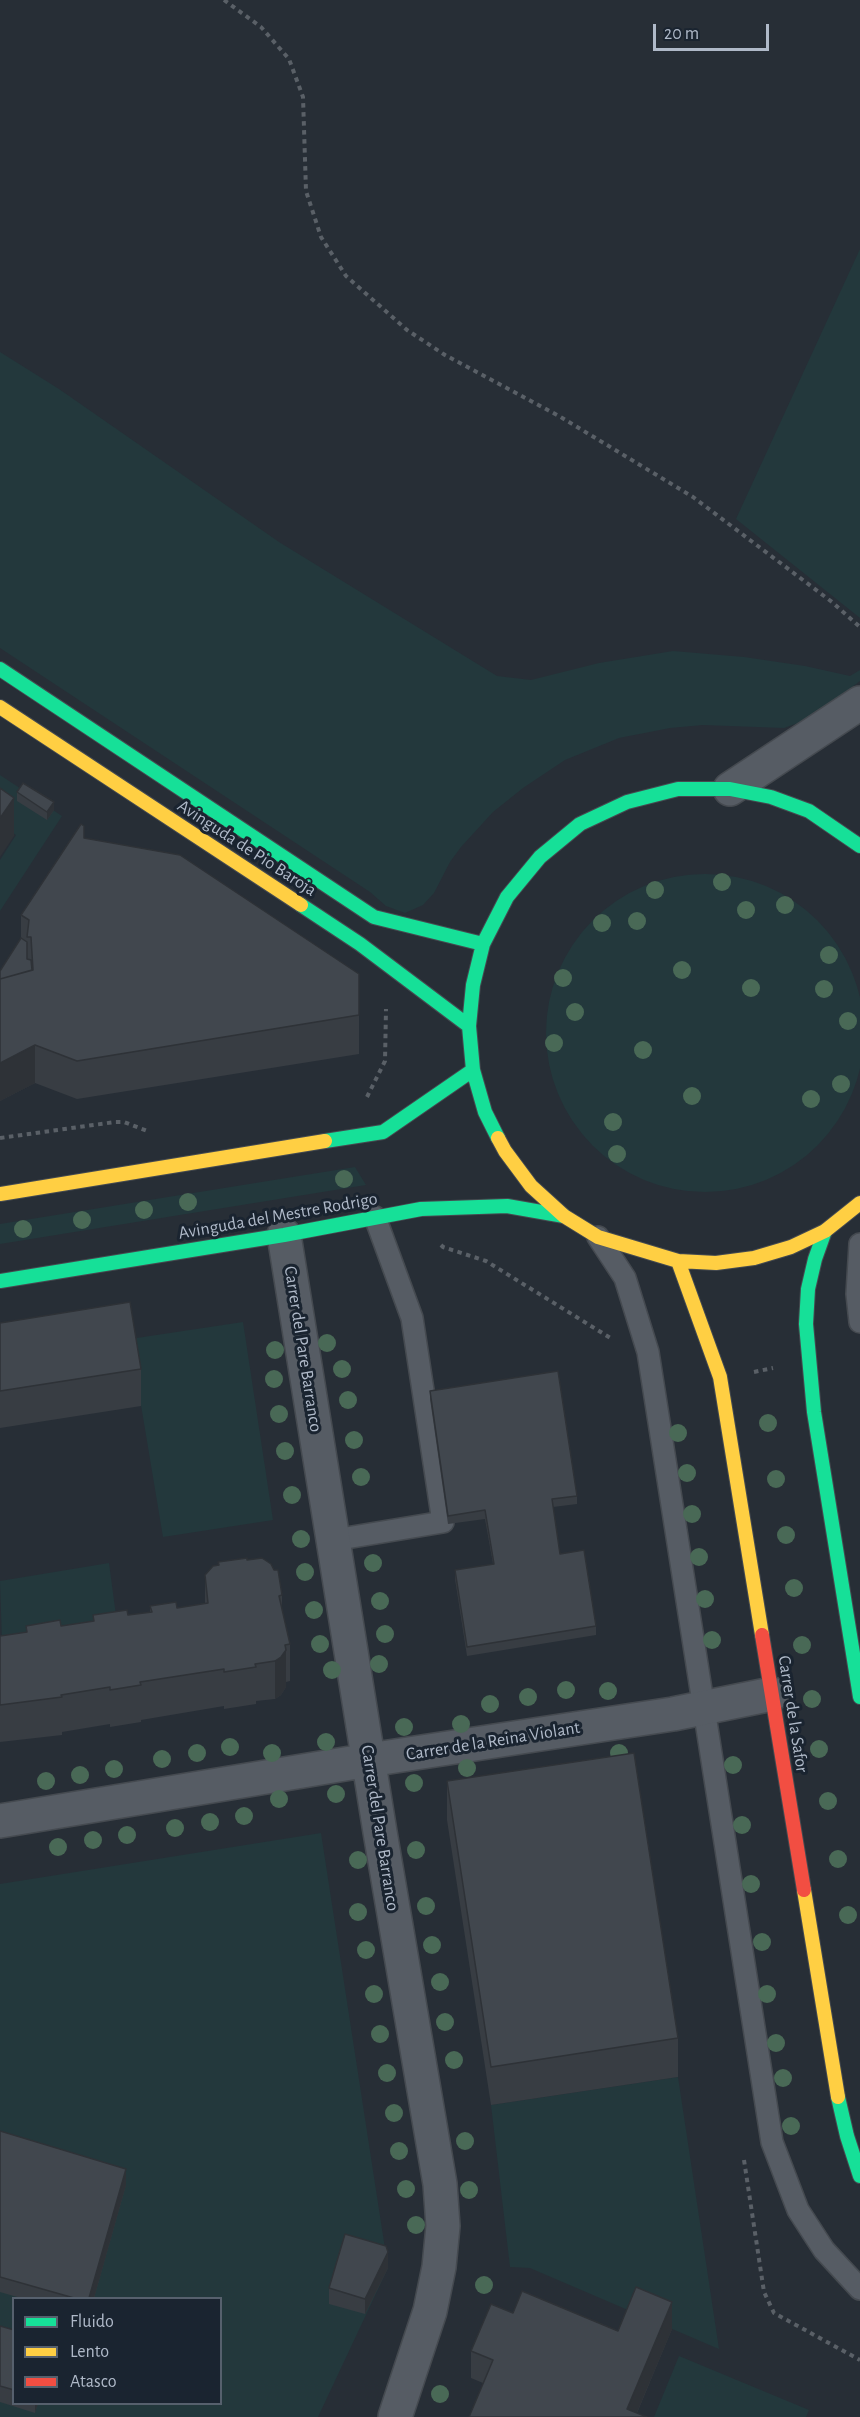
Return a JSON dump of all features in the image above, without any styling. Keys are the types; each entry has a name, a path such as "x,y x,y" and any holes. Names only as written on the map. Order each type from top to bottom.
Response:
{"main road":[{"name":"Avinguda de Pio Baroja","path":"0,669 374,917 483,944"},
{"name":"Avinguda de Pio Baroja","path":"0,707 360,944 470,1026"},
{"path":"860,846 844,832 809,811 771,797 730,789 678,789 627,802 580,824 540,857 507,897 483,944 473,985 470,1026 473,1070 485,1112 505,1151 531,1186 564,1216 598,1237 678,1262 716,1263 754,1258 791,1247 825,1231 860,1203"},
{"path":"0,1194 383,1132 473,1070"},
{"name":"Avinguda del Mestre Rodrigo","path":"0,1281 284,1235 421,1209 507,1206 564,1216"},
{"path":"825,1231 814,1259 808,1289 806,1324 814,1412 860,1698"},
{"name":"Carrer de la Safor","path":"678,1262 720,1377 837,2091 847,2136 860,2176"}],"street":[{"path":"730,789 860,703"},
{"name":"Carrer del Pare Barranco","path":"284,1235 440,2184 443,2226 439,2267 430,2312 395,2417"},
{"name":"Carrer de la Reina Violant","path":"0,1821 705,1707 772,1694"}],"lane":[{"path":"334,1540 443,1522 412,1318 375,1218"},
{"path":"598,1237 625,1278 648,1352 772,2142 798,2210 824,2250 860,2289"},
{"path":"860,1244 857,1294 860,1322"}],"path":[{"path":"224,0 261,27 289,59 303,97 306,190 321,237 346,276 407,330 445,355 559,416 693,497 832,602 860,627"},
{"path":"383,1132 366,1099 385,1061 386,1010 384,1003"},
{"path":"0,1138 115,1122 124,1122 157,1134"},
{"path":"421,1209 443,1247 486,1260 615,1341"},
{"path":"755,1372 771,1369"},
{"path":"742,2150 764,2292 774,2313 860,2360"}],"green space":[{"path":"860,249 860,618 736,519"},
{"path":"0,352 59,389 279,542 497,676 531,680 599,663 673,651 744,657 805,666 850,676 860,670 860,681 809,719 784,728 703,725 670,728 619,738 565,760 523,788 493,812 461,847 450,862 434,893 423,905 405,913 386,906 370,892 0,648"},
{"path":"0,775 62,816 0,911 0,860 16,835 0,824"},
{"path":"689,875 721,875 751,881 780,893 806,910 828,932 845,958 857,987 860,1002 861,1059 857,1079 845,1108 828,1134 806,1156 780,1173 751,1185 721,1191 689,1191 659,1185 630,1173 604,1156 582,1134 565,1108 553,1079 547,1049 547,1017 553,987 565,958 582,932 604,910 630,893 659,881"},
{"path":"355,1167 366,1185 0,1244 0,1224"},
{"path":"243,1322 273,1520 163,1537 130,1339"},
{"path":"109,1563 117,1623 2,1642 0,1581"},
{"path":"321,1833 388,2268 318,2417 0,2417 0,1884"},
{"path":"678,2077 719,2349 530,2268 510,2267 491,2105"},
{"path":"679,2356 809,2410 806,2417 654,2417"}],"building":[{"path":"23,783 54,802 47,812 17,792"},
{"path":"0,788 14,798 0,818"},
{"path":"81,824 84,826 84,838 180,855 359,974 359,1015 77,1061 35,1045 0,1063 0,979 33,970 31,937 27,937 29,920 21,915"},
{"path":"21,938 27,942 27,959 31,960 32,970 0,979 0,971"},
{"path":"130,1302 141,1369 0,1391 0,1323"},
{"path":"558,1371 577,1496 552,1499 560,1554 584,1550 596,1626 467,1647 455,1570 494,1564 485,1510 448,1516 430,1391"},
{"path":"247,1558 247,1560 262,1558 271,1564 274,1570 278,1570 282,1595 279,1596 290,1644 285,1645 286,1650 275,1661 255,1664 256,1667 224,1672 224,1669 140,1682 141,1685 110,1690 110,1687 61,1695 62,1697 0,1705 0,1636 27,1632 26,1626 60,1620 61,1626 94,1621 93,1615 127,1610 128,1615 152,1612 150,1606 176,1602 177,1608 208,1603 205,1575 213,1566 219,1565 218,1562"},
{"path":"634,1753 678,2038 491,2067 447,1781"},
{"path":"0,2131 126,2169 89,2297 70,2297 0,2277"},
{"path":"345,2234 386,2246 388,2252 365,2299 329,2288"},
{"path":"636,2287 672,2302 627,2409 647,2417 469,2417 493,2360 471,2351 491,2304 513,2313 522,2291 618,2331"},
{"path":"0,2326 12,2329 12,2389 0,2386"}],"traffic: fast":[{"path":"0,669 374,917 483,944"},
{"path":"498,1138 485,1112 473,1070 469,1026 473,985 483,944 507,897 540,857 580,824 627,802 678,789 730,789 771,797 809,811 860,846"},
{"path":"301,905 360,944 469,1026"},
{"path":"325,1141 383,1132 473,1070"},
{"path":"0,1281 284,1235 421,1209 507,1206 564,1216"},
{"path":"825,1231 808,1289 806,1324 814,1412 860,1697"},
{"path":"838,2097 860,2176"}],"traffic: slow":[{"path":"0,707 301,905"},
{"path":"498,1138 531,1186 564,1216 598,1237 678,1261 716,1263 754,1258 791,1247 825,1231 860,1203"},
{"path":"0,1194 325,1141"},
{"path":"678,1261 720,1377 762,1635"},
{"path":"804,1890 838,2097"}],"traffic: jam":[{"path":"762,1635 804,1890"}]}
